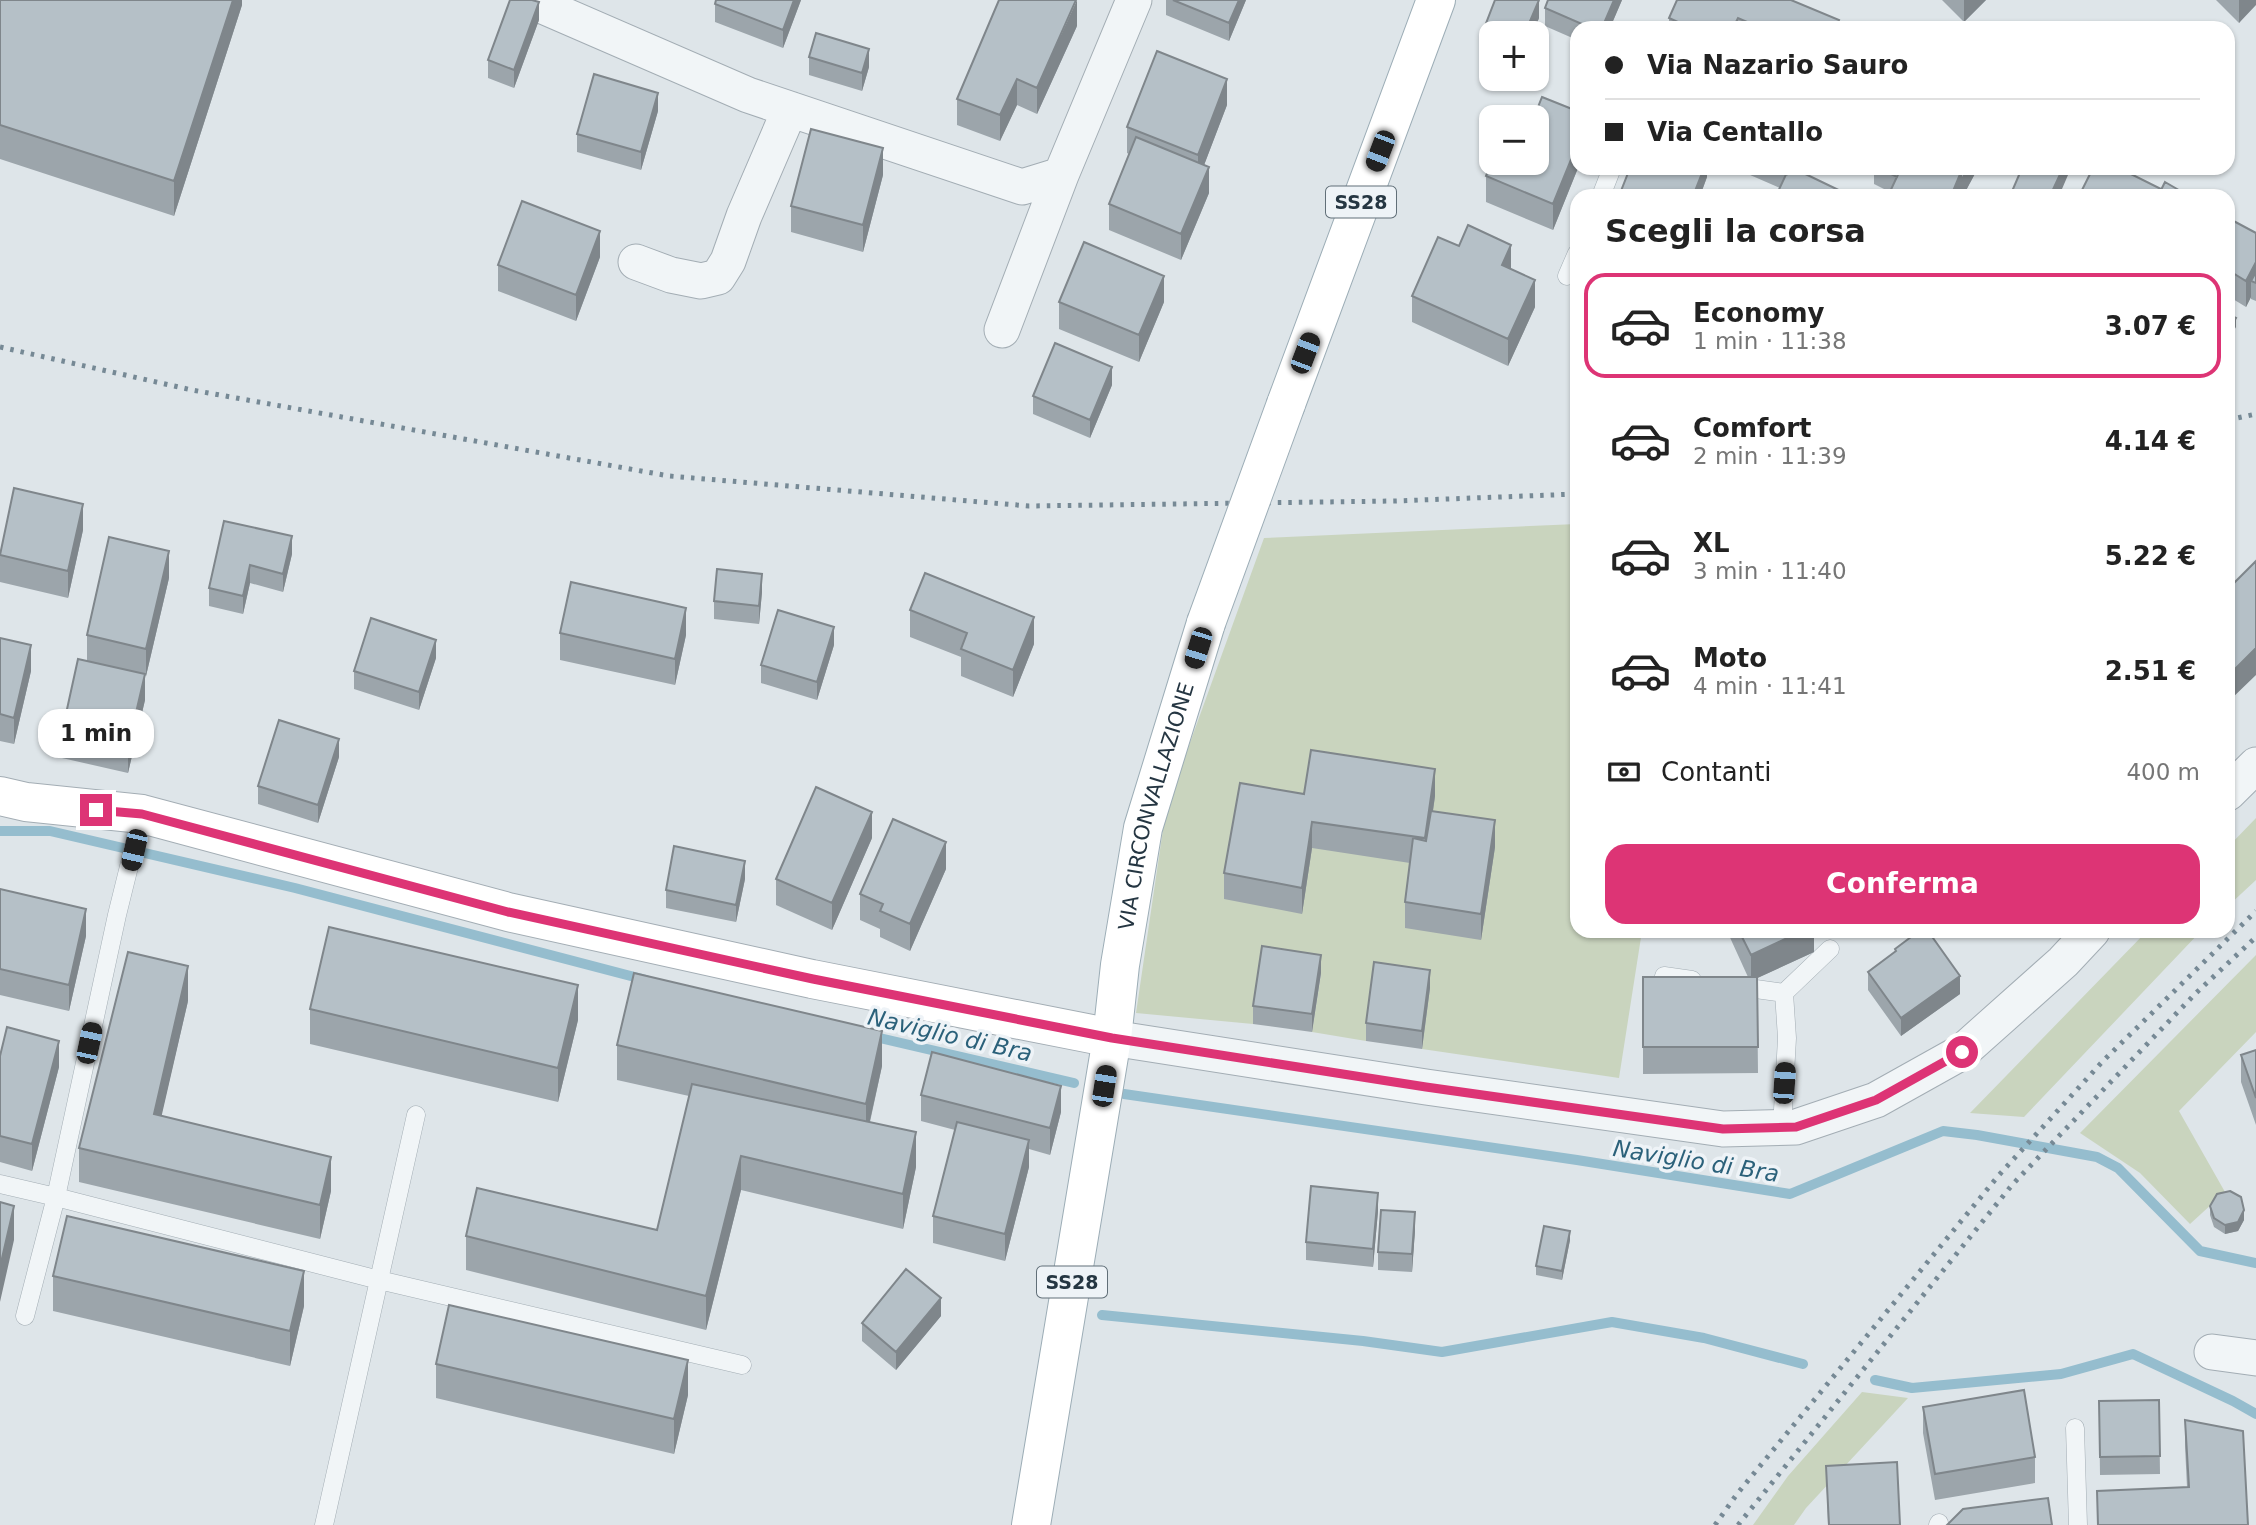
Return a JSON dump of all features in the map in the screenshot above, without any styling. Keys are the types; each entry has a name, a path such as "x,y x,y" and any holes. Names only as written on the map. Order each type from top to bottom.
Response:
{"main road":[{"name":"VIA CIRCONVALLAZIONE","path":"1031,1525 1112,1038 1120,965 1143,828 1206,623 1436,0"},
{"path":"0,796 140,822 508,912 813,979 1112,1038"}],"street":[{"path":"529,0 748,95 1022,187 1060,175"},
{"path":"1002,330 1060,175 1134,0"},
{"path":"636,262 670,275 701,281 718,277 728,261 744,216 790,109"},
{"path":"2235,786 2256,765"},
{"path":"1112,1038 1426,1087 1723,1129 1796,1127 1876,1100 1962,1052 2063,962 2084,938"},
{"path":"2212,1352 2256,1359"}],"lane":[{"path":"1567,276 1570,269"},
{"path":"24,1316 56,1197 117,915 140,822"},
{"path":"1784,993 1830,949"},
{"path":"1664,976 1784,993"},
{"path":"1782,1128 1787,1038 1784,993"},
{"path":"324,1525 416,1115"},
{"path":"0,1184 379,1280 741,1365"},
{"path":"2075,1428 2078,1525"}],"green space":[{"path":"1570,524 1570,938 1641,938 1619,1078 1422,1049 1430,987 1366,1041 1312,1032 1321,974 1262,965 1253,1024 1136,1013 1166,809 1264,538"},
{"path":"2256,818 2256,880 2235,900 2235,840"},
{"path":"2140,938 2194,938 2024,1117 1970,1113"},
{"path":"2256,955 2256,1032 2179,1111 2225,1192 2190,1224 2140,1173 2080,1133"},
{"path":"1862,1392 1908,1398 1806,1508 1794,1525 1753,1525 1788,1476"}],"building":[{"path":"0,0 233,0 174,181 0,125"},
{"path":"510,0 539,2 514,70 488,60"},
{"path":"716,0 794,0 783,30 715,4"},
{"path":"999,0 1076,0 1037,88 1017,79 1000,115 957,99"},
{"path":"1173,0 1239,0 1229,23"},
{"path":"1495,0 1539,0 1530,21 1487,21"},
{"path":"1548,0 1614,0 1605,21 1575,21 1545,8"},
{"path":"1677,0 1791,0 1839,20 1745,21 1738,18 1736,21 1676,21 1669,18"},
{"path":"816,33 869,49 862,73 809,57"},
{"path":"1157,51 1227,79 1198,155 1127,127"},
{"path":"594,74 658,93 641,152 577,134"},
{"path":"1542,97 1570,108 1570,162 1553,204 1486,176 1549,175 1549,105 1539,105"},
{"path":"811,129 883,148 863,225 791,206"},
{"path":"1136,137 1209,167 1181,234 1109,204"},
{"path":"1627,175 1701,175 1696,189 1622,189"},
{"path":"1786,175 1808,175 1836,189 1779,189"},
{"path":"1898,175 1960,175 1954,189 1891,189"},
{"path":"2019,175 2060,175 2053,189 2013,189"},
{"path":"2090,175 2133,175 2161,189 2082,189"},
{"path":"2165,182 2177,189 2162,189"},
{"path":"522,201 600,231 576,295 498,265"},
{"path":"2235,222 2256,233 2256,262 2246,281 2235,274"},
{"path":"1468,225 1511,245 1502,265 1535,280 1508,339 1412,296 1438,237 1459,246"},
{"path":"1084,242 1164,276 1139,335 1059,302"},
{"path":"1055,343 1112,367 1090,420 1033,396"},
{"path":"14,488 83,504 68,571 0,555"},
{"path":"224,521 292,536 283,574 250,565 243,596 209,588"},
{"path":"109,537 169,551 146,649 87,635"},
{"path":"2256,561 2256,648 2235,669 2235,582"},
{"path":"717,569 762,574 759,606 714,601"},
{"path":"925,573 1034,617 1013,670 961,649 967,633 910,610"},
{"path":"571,582 686,608 675,659 560,633"},
{"path":"778,610 834,627 817,682 761,665"},
{"path":"371,618 436,640 419,692 354,671"},
{"path":"0,638 31,645 14,718 0,714"},
{"path":"78,659 145,674 128,747 62,732"},
{"path":"279,720 339,739 318,805 258,786"},
{"path":"1311,750 1435,769 1425,838 1312,822 1302,888 1224,873 1240,783 1304,794"},
{"path":"816,787 872,812 832,903 776,879"},
{"path":"1431,811 1495,820 1481,914 1405,902 1413,838 1426,841"},
{"path":"893,819 946,842 910,924 880,911 883,904 860,894"},
{"path":"674,846 745,861 736,905 666,890"},
{"path":"0,889 86,909 69,985 0,969"},
{"path":"329,927 578,985 558,1068 310,1009"},
{"path":"1742,938 1787,938 1751,955"},
{"path":"1910,938 1933,938 1960,976 1901,1018 1868,972 1896,951 1895,949"},
{"path":"1262,946 1321,955 1312,1014 1253,1006"},
{"path":"128,952 188,966 154,1114 331,1157 320,1205 79,1148"},
{"path":"1374,962 1430,970 1422,1031 1366,1023"},
{"path":"634,973 882,1031 866,1104 617,1045"},
{"path":"1643,977 1757,977 1758,1047 1643,1047"},
{"path":"7,1027 59,1041 32,1144 0,1136 0,1056"},
{"path":"2256,1050 2256,1098 2241,1055"},
{"path":"932,1052 1061,1086 1050,1128 921,1095"},
{"path":"692,1084 916,1132 903,1194 741,1156 706,1296 466,1236 477,1188 657,1230"},
{"path":"957,1122 1029,1140 1005,1234 933,1216"},
{"path":"1311,1186 1378,1193 1373,1249 1306,1242"},
{"path":"2230,1191 2241,1197 2244,1210 2238,1222 2225,1225 2214,1218 2210,1206 2217,1194"},
{"path":"0,1202 14,1206 0,1267"},
{"path":"1381,1210 1415,1212 1412,1254 1378,1252"},
{"path":"67,1216 304,1271 290,1331 53,1276"},
{"path":"1544,1226 1570,1231 1562,1271 1536,1266"},
{"path":"906,1269 941,1298 896,1352 862,1323"},
{"path":"449,1305 688,1360 674,1419 436,1364"},
{"path":"2024,1390 2035,1457 1935,1474 1923,1407"},
{"path":"2159,1400 2160,1456 2100,1457 2099,1401"},
{"path":"2185,1420 2243,1431 2248,1525 2098,1525 2097,1491 2189,1487"},
{"path":"1897,1462 1900,1525 1829,1525 1826,1466"},
{"path":"2048,1498 2052,1525 1947,1525 1963,1509"}],"waterway":[{"name":"Naviglio di Bra","path":"0,831 50,831 295,888 646,980"},
{"name":"Naviglio di Bra","path":"871,1036 1074,1083"},
{"name":"Naviglio di Bra","path":"1124,1094 1790,1194 1943,1131 1977,1135 2097,1157 2118,1168 2200,1251 2256,1263"},
{"path":"1102,1315 1363,1341 1442,1352 1612,1322 1704,1338 1803,1364"},
{"path":"1875,1380 1912,1388 2061,1374 2133,1354 2256,1414"}],"railway":[{"path":"0,347 192,390 669,476 1029,506 1395,501 1570,494"},
{"path":"2235,418 2256,414"},
{"path":"2235,932 2256,911"},
{"path":"1738,1525 2012,1185 2195,994 2256,937"},
{"path":"1715,1525 1737,1494 1999,1175 2103,1061 2228,938"}],"route":[{"path":"96,810 142,814 508,912 813,979 1112,1038 1426,1087 1723,1129 1796,1127 1876,1100 1962,1052"}]}
